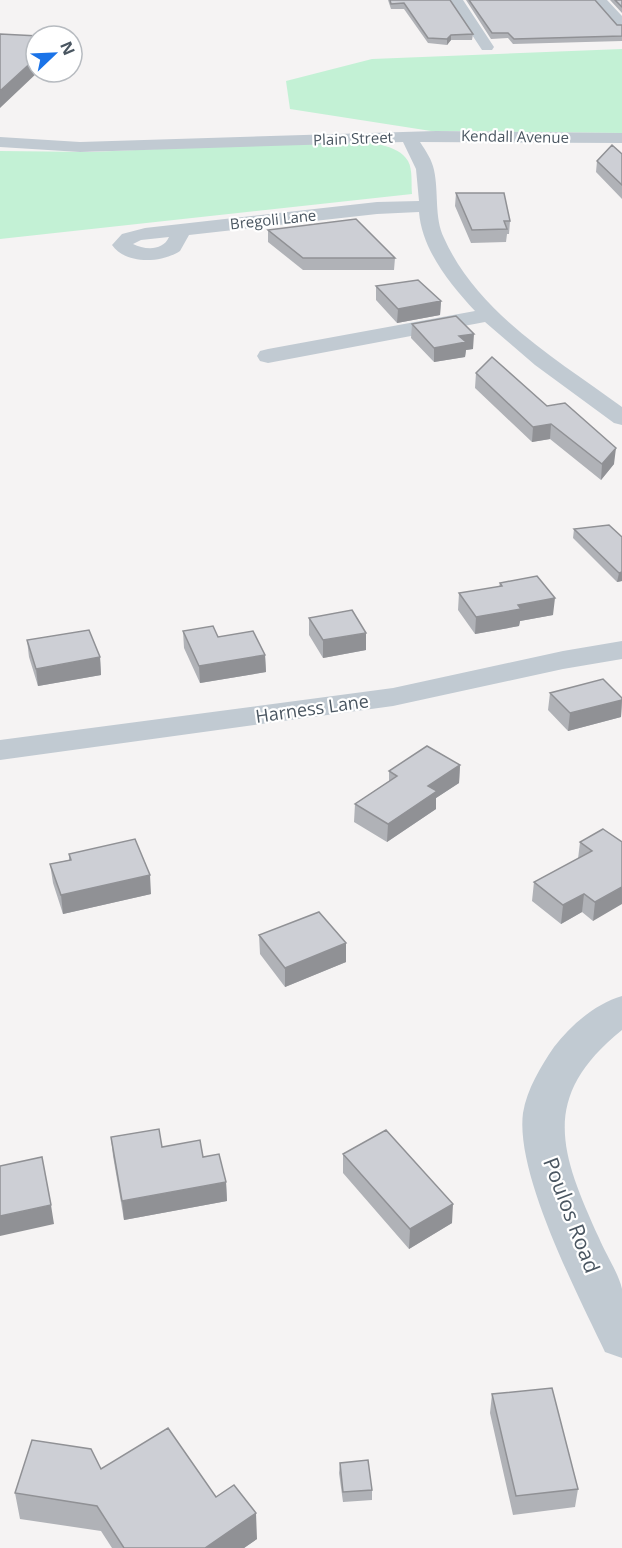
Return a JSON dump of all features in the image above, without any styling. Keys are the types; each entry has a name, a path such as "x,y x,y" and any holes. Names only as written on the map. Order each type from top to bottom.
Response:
{"street":[{"path":"456,0 486,47"},
{"path":"600,0 622,25"},
{"name":"Kendall Avenue","path":"408,136 622,138"},
{"name":"Plain Street","path":"0,142 80,147 408,136 425,167 430,227 450,268 472,298 489,315 622,418"},
{"name":"Bregoli Lane","path":"122,243 124,248 133,252 161,252 174,246 181,230 387,207 427,206"},
{"path":"268,356 489,315"},
{"name":"Harness Lane","path":"0,750 89,740 393,697 563,660 622,650"},
{"name":"Poulos Road","path":"622,1010 593,1031 562,1067 548,1096 543,1115 546,1147 556,1186 622,1337"}],"green space":[{"path":"622,49 622,133 431,131 290,109 286,81 372,59"},
{"path":"314,142 378,144 401,153 410,165 412,194 0,239 0,151 92,152"}],"building":[{"path":"390,0 450,0 473,34 451,35 447,39 428,38 404,3 391,4"},
{"path":"469,0 595,0 617,25 622,25 622,36 514,39 508,33 492,33"},
{"path":"615,0 622,0 622,7"},
{"path":"0,34 24,35 24,69 0,91"},
{"path":"612,145 622,154 622,185 597,161"},
{"path":"456,193 504,193 510,221 504,221 507,229 472,230"},
{"path":"356,219 395,258 303,258 268,230"},
{"path":"418,280 441,301 398,309 376,286"},
{"path":"456,316 474,334 459,336 466,342 434,348 412,324"},
{"path":"492,357 547,406 565,403 616,448 602,464 551,424 533,427 476,373"},
{"path":"609,525 622,537 622,572 619,573 574,529"},
{"path":"537,576 555,598 518,605 521,609 476,617 459,593 502,586 500,583"},
{"path":"352,610 366,633 323,640 309,618"},
{"path":"213,626 218,637 253,631 265,655 199,666 183,631"},
{"path":"89,630 100,657 36,669 27,640"},
{"path":"603,679 622,700 570,713 550,693"},
{"path":"427,746 460,765 428,786 437,791 388,824 355,804 397,776 389,771"},
{"path":"603,829 622,842 622,887 595,902 584,894 563,905 534,882 592,851 580,842"},
{"path":"135,839 150,875 61,895 50,864 71,860 69,854"},
{"path":"319,912 346,943 285,968 259,935"},
{"path":"159,1129 162,1147 200,1140 203,1157 219,1154 226,1182 122,1201 111,1137"},
{"path":"386,1130 453,1204 410,1229 343,1154"},
{"path":"42,1157 51,1205 0,1216 0,1166"},
{"path":"552,1388 578,1489 516,1496 492,1394"},
{"path":"168,1428 216,1497 234,1485 256,1513 205,1548 124,1548 97,1506 15,1493 32,1440 91,1449 101,1469"},
{"path":"368,1460 372,1490 343,1492 340,1463"}]}
